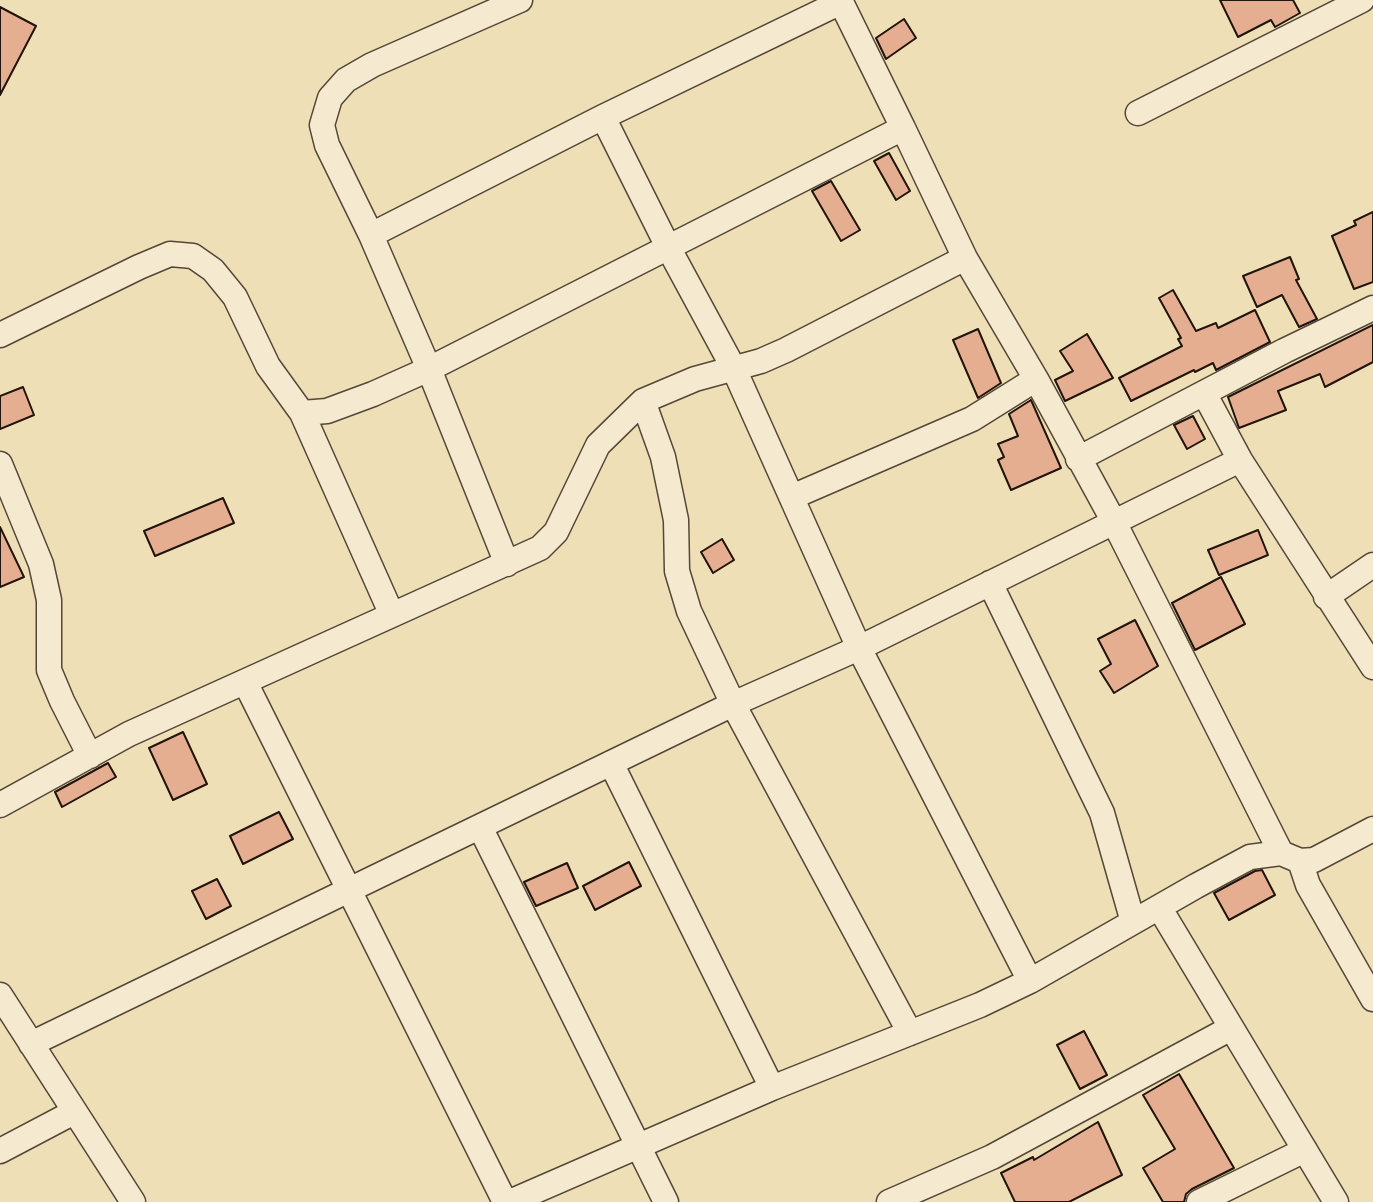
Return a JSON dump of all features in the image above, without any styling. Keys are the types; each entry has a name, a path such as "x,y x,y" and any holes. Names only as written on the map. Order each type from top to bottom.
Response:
{"street":[{"path":"507,564 429,369 371,235 327,145 322,125 330,98 346,80 372,65 520,0"},
{"path":"1138,113 1362,0"},
{"path":"371,235 603,117 841,1 965,258 1036,379 1114,522 1290,857 1373,999"},
{"path":"603,117 668,247 734,369 859,648 1030,981"},
{"path":"302,413 327,411 429,369 903,128"},
{"path":"0,335 160,258 170,254 193,256 212,270 235,297 268,366 302,413 392,615"},
{"path":"0,805 129,734 540,548 556,532 598,445 643,401 695,379 734,369 786,350 965,258"},
{"path":"1078,459 1373,308"},
{"path":"792,497 972,419 1036,379"},
{"path":"1205,393 1240,460 1373,667"},
{"path":"643,401 663,457 676,520 677,571 689,611 733,704 910,1033"},
{"path":"31,1044 733,704 859,648 1240,460"},
{"path":"0,464 41,564 49,600 49,670 90,756"},
{"path":"1326,597 1373,565"},
{"path":"990,583 1102,813 1133,922"},
{"path":"245,682 508,1202 772,1088 980,1005 1030,981 1250,857 1314,860 1373,830"},
{"path":"611,763 772,1088"},
{"path":"480,827 666,1202"},
{"path":"1159,907 1336,1202"},
{"path":"1,999 134,1202"},
{"path":"889,1202 992,1157 1231,1028"},
{"path":"0,1151 74,1112"},
{"path":"1199,1202 1305,1150"}],"building":[{"path":"1220,0 1293,0 1300,13 1275,27 1271,20 1238,37"},
{"path":"0,7 36,26 0,95"},
{"path":"904,19 916,38 886,59 876,38"},
{"path":"889,153 910,191 896,200 874,161"},
{"path":"831,181 860,230 841,241 812,191"},
{"path":"1373,212 1373,282 1354,289 1332,236 1356,225 1354,221"},
{"path":"1290,257 1299,279 1296,280 1317,319 1299,327 1282,295 1257,307 1243,276"},
{"path":"1173,290 1196,331 1216,323 1218,328 1255,310 1270,342 1216,370 1213,363 1131,401 1119,378 1182,346 1178,339 1181,338 1159,298"},
{"path":"1373,325 1373,362 1325,387 1320,374 1278,391 1286,410 1239,428 1228,397"},
{"path":"978,329 1001,383 978,398 953,340"},
{"path":"1087,334 1113,378 1065,401 1055,380 1073,371 1060,351"},
{"path":"23,387 34,415 0,429 0,396"},
{"path":"1031,400 1061,468 1011,490 998,460 1004,457 998,444 1018,436 1009,414"},
{"path":"1193,416 1205,439 1187,449 1174,425"},
{"path":"223,498 234,523 155,556 144,531"},
{"path":"0,527 24,577 0,587"},
{"path":"1258,530 1268,555 1219,575 1208,550"},
{"path":"722,539 734,560 713,573 701,552"},
{"path":"1221,577 1245,624 1195,650 1172,603"},
{"path":"1135,620 1158,666 1114,693 1100,671 1111,664 1098,639"},
{"path":"183,732 207,784 173,800 149,748"},
{"path":"108,763 116,777 62,807 55,792"},
{"path":"279,812 293,839 243,864 230,836"},
{"path":"629,862 641,886 595,910 583,886"},
{"path":"567,863 578,888 536,906 524,882"},
{"path":"1262,870 1275,895 1229,920 1214,893 1255,871"},
{"path":"217,879 231,906 206,919 192,891"},
{"path":"1084,1031 1107,1075 1080,1089 1057,1045"},
{"path":"1179,1074 1234,1168 1192,1189 1186,1194 1184,1202 1163,1202 1143,1168 1175,1149 1143,1095"},
{"path":"1098,1122 1122,1175 1069,1202 1015,1202 1001,1173 1033,1157 1034,1160"}]}
